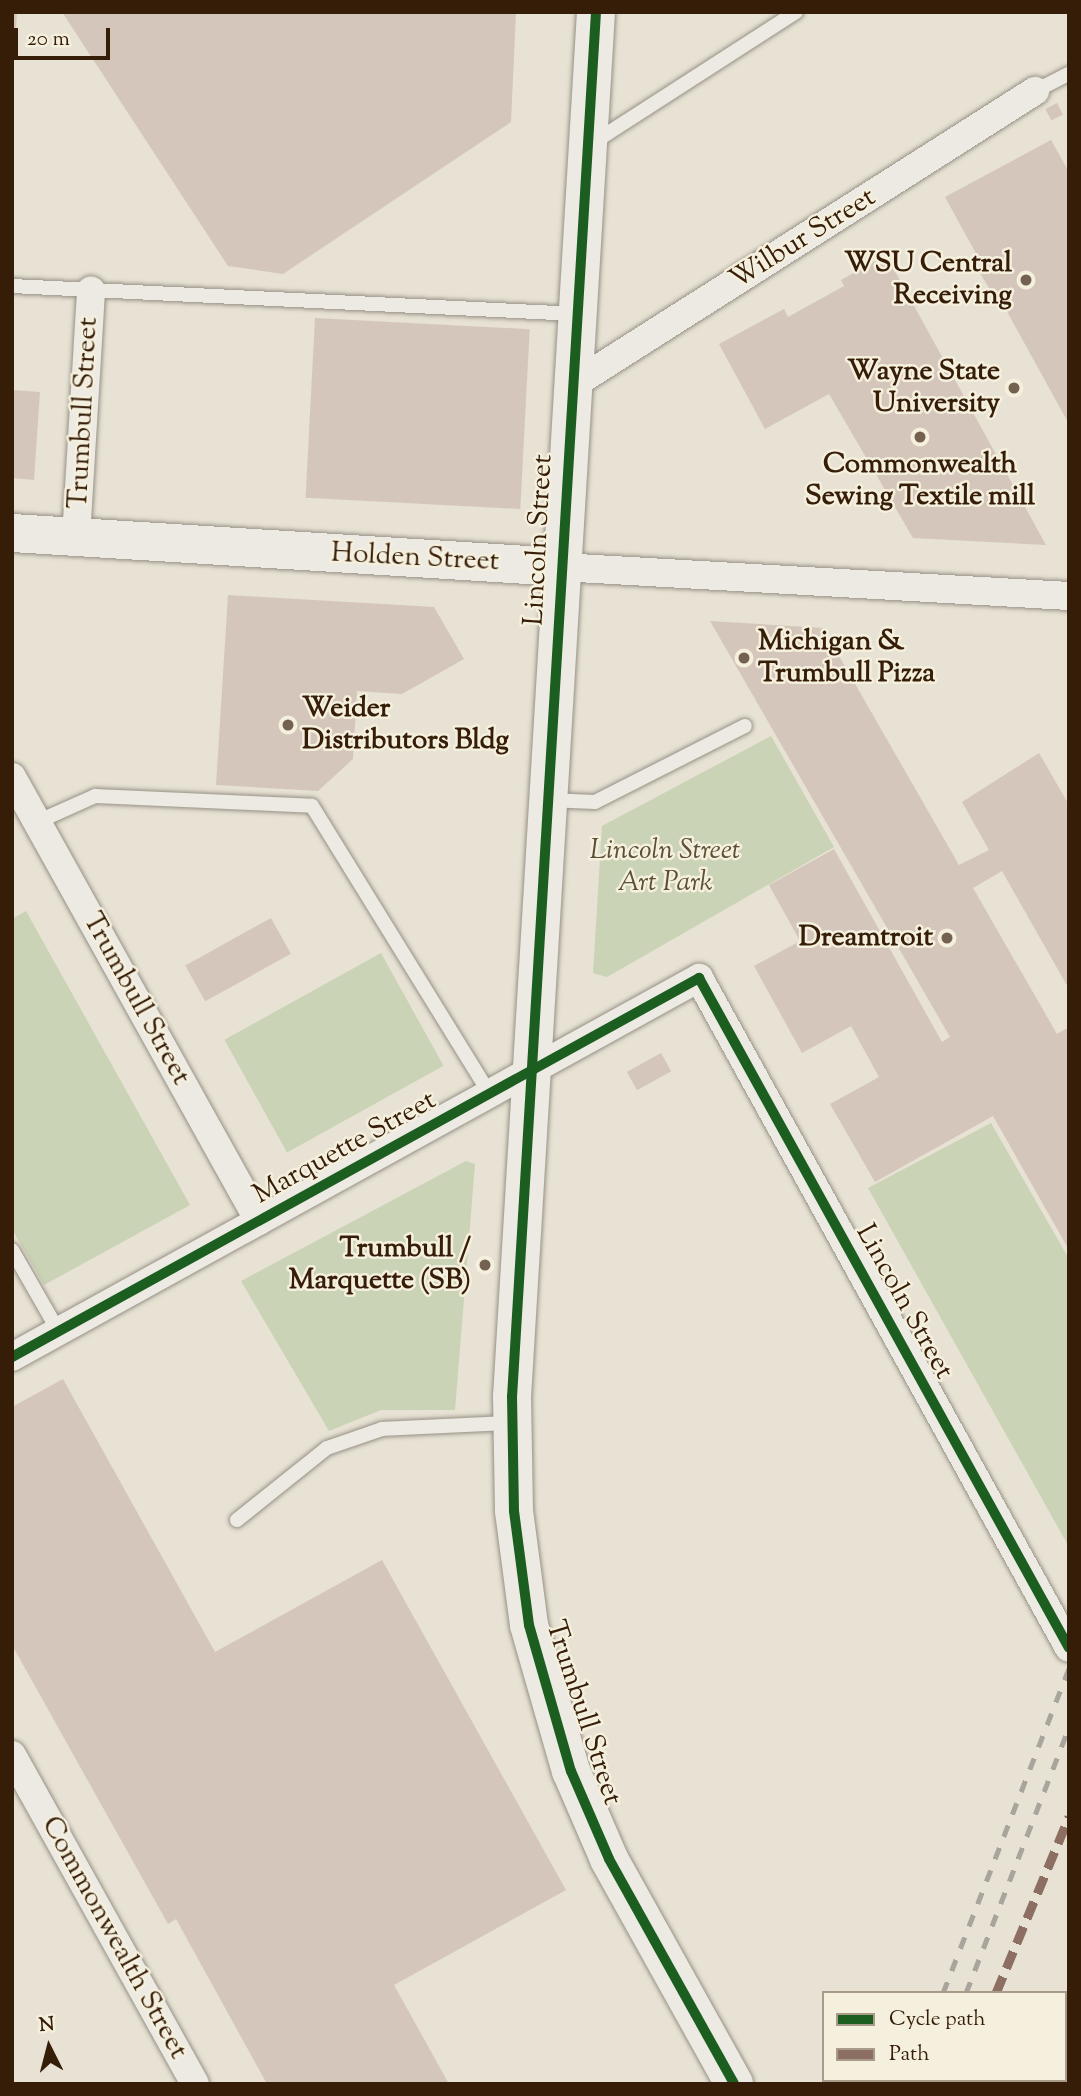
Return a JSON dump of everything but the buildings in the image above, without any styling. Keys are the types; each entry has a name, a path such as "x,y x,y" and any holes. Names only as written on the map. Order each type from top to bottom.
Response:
{"street":[{"name":"Lincoln Street","path":"531,1070 571,386 590,145 596,12"},
{"name":"Wilbur Street","path":"571,386 1035,91"},
{"name":"Trumbull Street","path":"76,537 91,290"},
{"name":"Holden Street","path":"12,533 1069,596"},
{"name":"Trumbull Street","path":"12,777 259,1221"},
{"name":"Lincoln Street","path":"699,978 1069,1648"},
{"name":"Marquette Street","path":"12,1357 699,978"},
{"name":"Trumbull Street","path":"531,1070 512,1423 522,1579 542,1680 571,1771 609,1859 734,2084"},
{"name":"Commonwealth Street","path":"12,1755 195,2084"}],"lane":[{"path":"590,145 796,12"},
{"path":"1035,91 1069,74"},
{"path":"12,286 576,314"},
{"path":"547,800 595,802 745,726"},
{"path":"37,822 95,796 312,806 490,1094"},
{"path":"12,1250 59,1332"},
{"path":"237,1520 327,1448 382,1430 512,1423"}],"green space":[{"name":"Lincoln Street Art Park","path":"771,736 834,847 607,977 593,973 602,826"},
{"path":"26,911 190,1205 44,1285 12,1229 12,919"},
{"path":"381,953 444,1066 287,1153 224,1040"},
{"path":"991,1123 1069,1259 1069,1547 868,1188"},
{"path":"466,1161 475,1164 455,1410 381,1410 329,1431 241,1281"}],"railway":[{"path":"944,1991 1069,1668"},
{"path":"967,1991 1069,1728"},
{"path":"1067,2030 1069,2026"}],"marked path":[{"path":"997,1991 1069,1817"}],"cycle path":[{"path":"596,12 512,1396 514,1511 529,1625 571,1771 609,1859 734,2084"},
{"path":"12,1357 699,978 1069,1648"}],"place":[{"name":"WSU Central Receiving","path":"1026,280"},
{"name":"Wayne State University","path":"1014,388"},
{"name":"Commonwealth Sewing Textile mill","path":"920,437"},
{"name":"Michigan & Trumbull Pizza","path":"744,658"},
{"name":"Weider Distributors Bldg","path":"288,725"},
{"name":"Dreamtroit","path":"947,938"},
{"name":"Trumbull / Marquette (SB)","path":"485,1265"}]}
